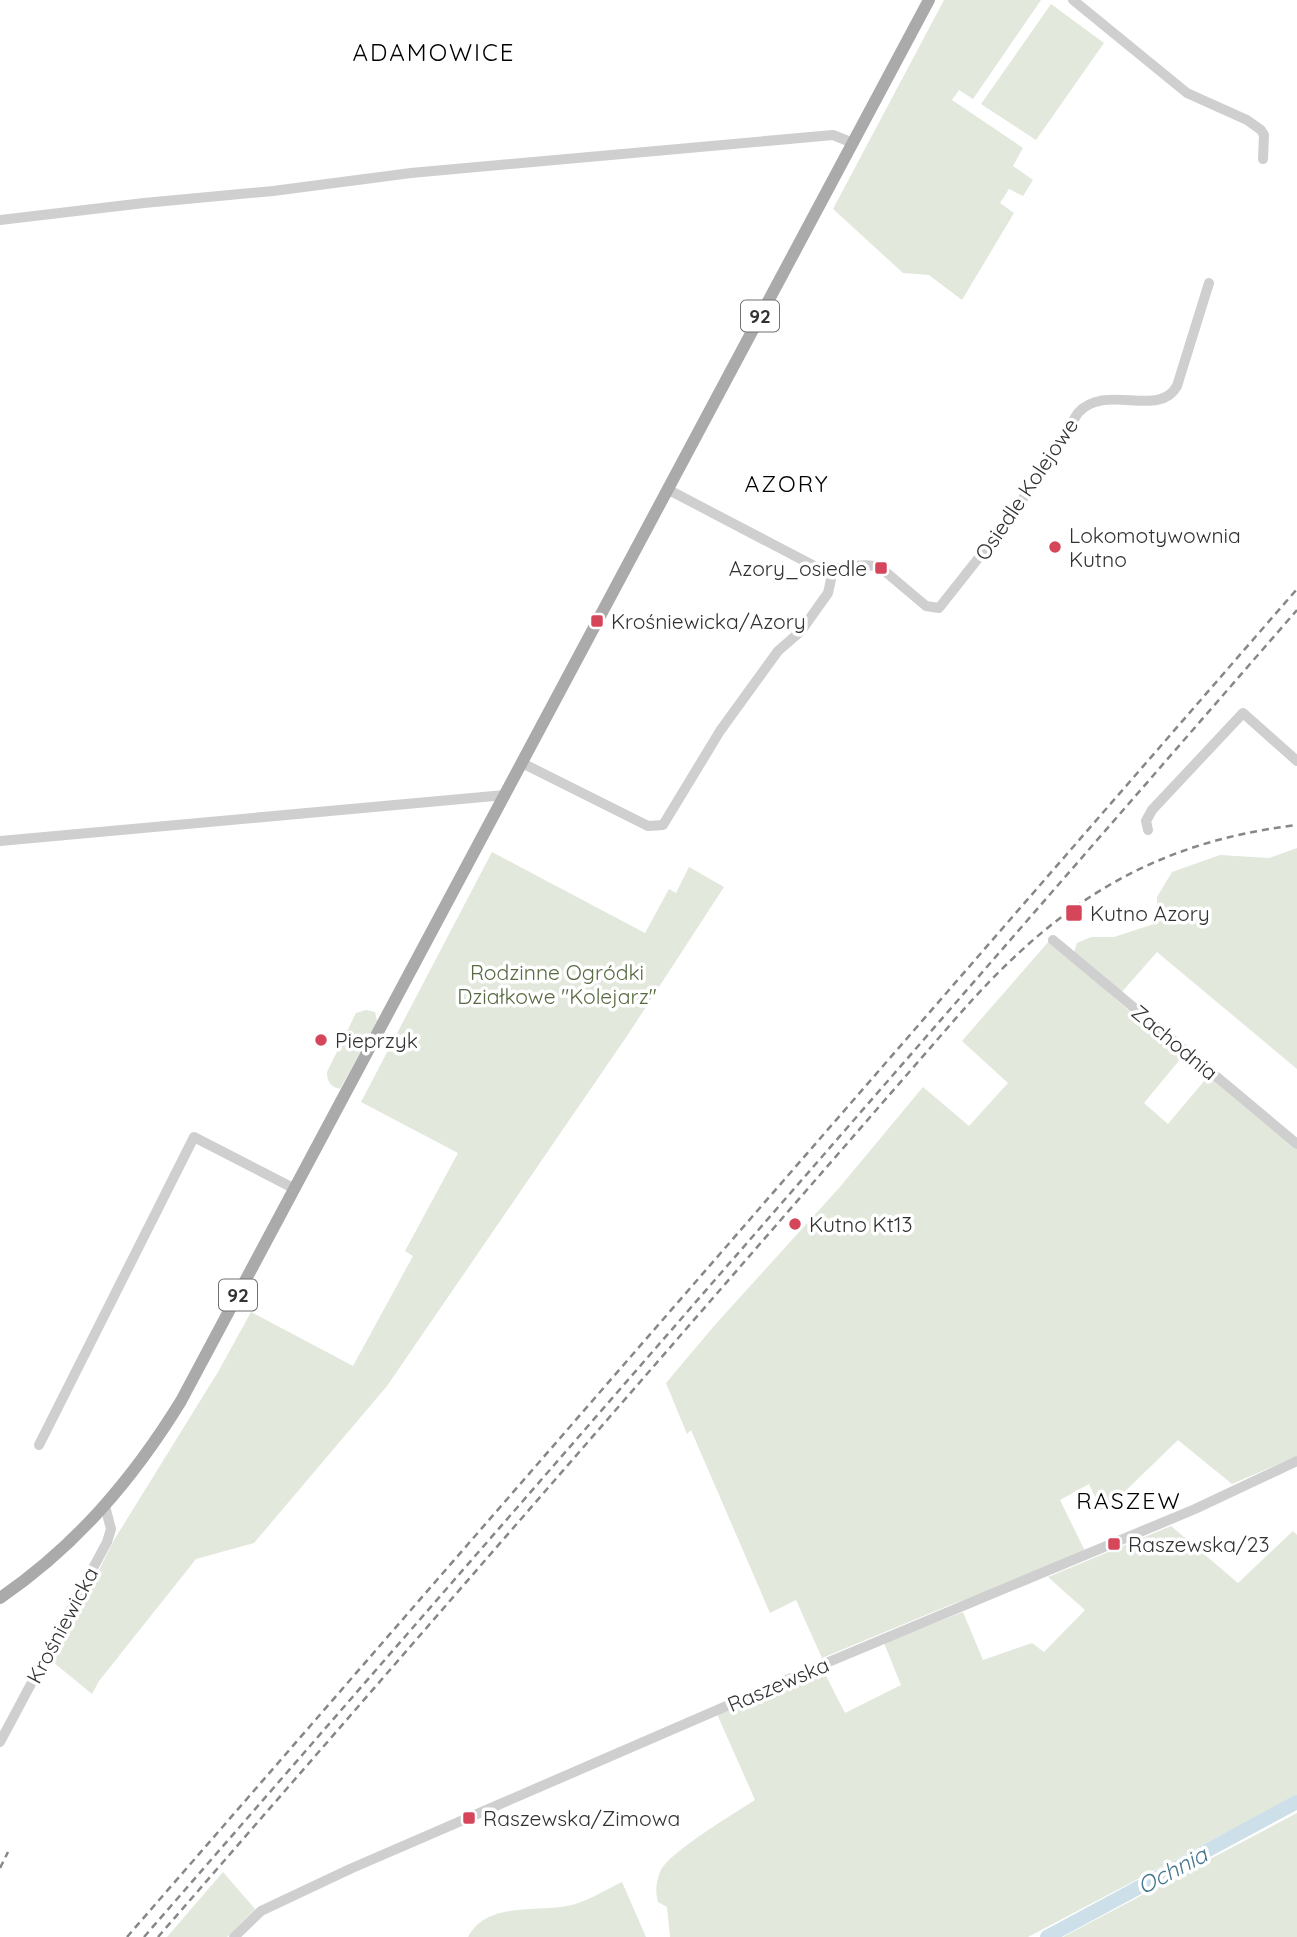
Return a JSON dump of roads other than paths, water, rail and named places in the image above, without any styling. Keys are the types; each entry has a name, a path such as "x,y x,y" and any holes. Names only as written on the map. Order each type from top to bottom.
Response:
{"main road":[{"name":"92","path":"0,1598 50,1560 105,1506 144,1458 181,1401 929,0"}],"street":[{"path":"1073,0 1187,93 1254,123 1264,135 1263,159"},
{"path":"0,220 273,191 411,173 833,135 853,143"},
{"name":"Osiedle Kolejowe","path":"667,489 818,568 833,570 872,565 881,568 926,606 939,608 1011,517 1086,404 1098,400 1162,400 1172,394 1177,386 1209,283"},
{"path":"522,763 648,826 663,825 720,731 778,651 801,631 828,593 833,570"},
{"path":"1148,830 1146,821 1152,810 1243,713 1297,761"},
{"path":"0,841 505,795"},
{"name":"Zachodnia","path":"1052,940 1297,1144"},
{"path":"38,1445 194,1137 295,1189"},
{"name":"Raszewska","path":"234,1937 261,1911 362,1864 819,1666 1195,1509 1297,1461"},
{"name":"Krośniewicka","path":"0,1742 107,1542 111,1529 105,1506"}],"waterway":[{"name":"Ochnia","path":"1047,1937 1297,1802"}],"railway":[{"path":"127,1937 1297,589"},
{"path":"144,1937 1297,610"},
{"path":"158,1937 993,978 1068,912 1108,886 1150,864 1195,847 1244,834 1297,825"},
{"path":"0,1868 8,1852"}],"place":[{"name":"Lokomotywownia Kutno","path":"1055,547"},
{"name":"Azory_osiedle","path":"881,568"},
{"name":"Krośniewicka/Azory","path":"597,621"},
{"name":"Kutno Azory","path":"1074,913"},
{"name":"Pieprzyk","path":"321,1040"},
{"name":"Kutno Kt13","path":"795,1224"},
{"name":"Raszewska/23","path":"1114,1544"},
{"name":"Raszewska/Zimowa","path":"469,1818"}],"district":[{"name":"ADAMOWICE","path":"434,52"},
{"name":"AZORY","path":"787,483"},
{"name":"RASZEW","path":"1129,1500"}],"park label":[{"name":"Rodzinne Ogródki Działkowe \"Kolejarz\"","path":"557,984"}]}
